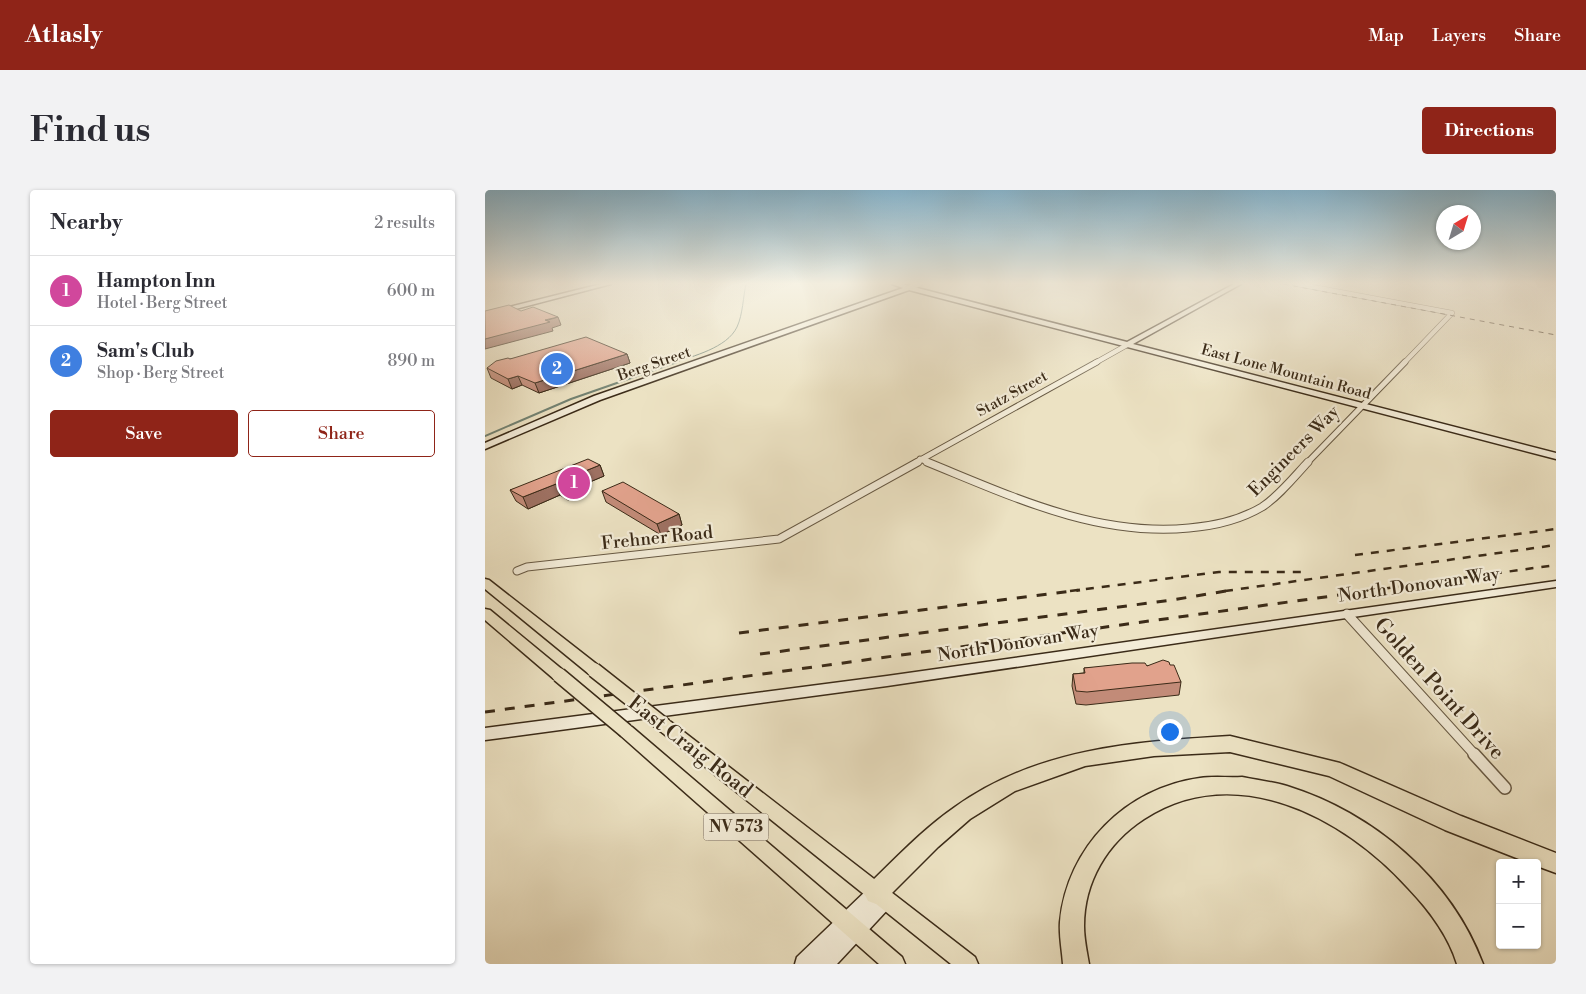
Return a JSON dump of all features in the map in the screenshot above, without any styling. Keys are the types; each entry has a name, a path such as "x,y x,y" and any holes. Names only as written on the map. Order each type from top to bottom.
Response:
{"highway":[{"path":"880,896 930,840 963,813 1008,786 1084,758 1153,748 1231,744 1333,769 1453,823 1556,863"},
{"path":"1076,964 1072,922 1081,882 1088,864 1109,833 1137,809 1182,790 1215,786 1251,787 1298,798 1318,805 1367,833 1415,876 1444,912 1470,964"}],"main road":[{"name":"East Craig Road","path":"485,584 968,964"},
{"name":"East Craig Road","path":"485,613 626,731 895,964"}],"street":[{"name":"Berg Street","path":"485,446 597,398 814,320"},
{"name":"East Lone Mountain Road","path":"1031,320 1556,456"},
{"name":"Statz Street","path":"798,527 1173,320"},
{"name":"Engineers Way","path":"920,459 1085,521 1145,530 1188,529 1222,524 1262,507 1445,320"},
{"name":"Frehner Road","path":"517,572 527,567 779,539 798,527"},
{"name":"North Donovan Way","path":"485,734 887,681 1556,584"},
{"name":"Golden Point Drive","path":"1347,614 1505,788"},
{"path":"804,964 851,926 880,896"},
{"path":"824,964 851,926"}],"building":[{"path":"485,320 545,320 550,322 485,339"},
{"path":"586,337 627,354 535,383 518,376 508,379 487,368 496,361 510,359"},
{"path":"588,459 600,465 568,478 577,483 564,489 556,484 523,497 510,490"},
{"path":"623,482 679,514 657,524 602,491"},
{"path":"1163,660 1169,662 1170,665 1174,665 1181,682 1087,692 1076,691 1073,674 1085,673 1084,668 1132,663 1145,663 1147,666"}],"waterway":[{"path":"673,363 718,346 732,334 740,320"},
{"path":"485,436 571,399 677,362"}],"railway":[{"path":"1476,320 1556,335"},
{"path":"1355,555 1556,529"},
{"path":"1231,590 1556,545"},
{"path":"1367,591 1556,565"},
{"path":"1070,591 1219,572 1306,572"},
{"path":"739,633 1080,590"},
{"path":"760,654 1172,600 1231,590"},
{"path":"1225,591 1231,590"},
{"path":"485,712 1376,590"}],"place":[{"name":"Sam's Club","path":"557,369"},
{"name":"Hampton Inn","path":"574,483"}]}
